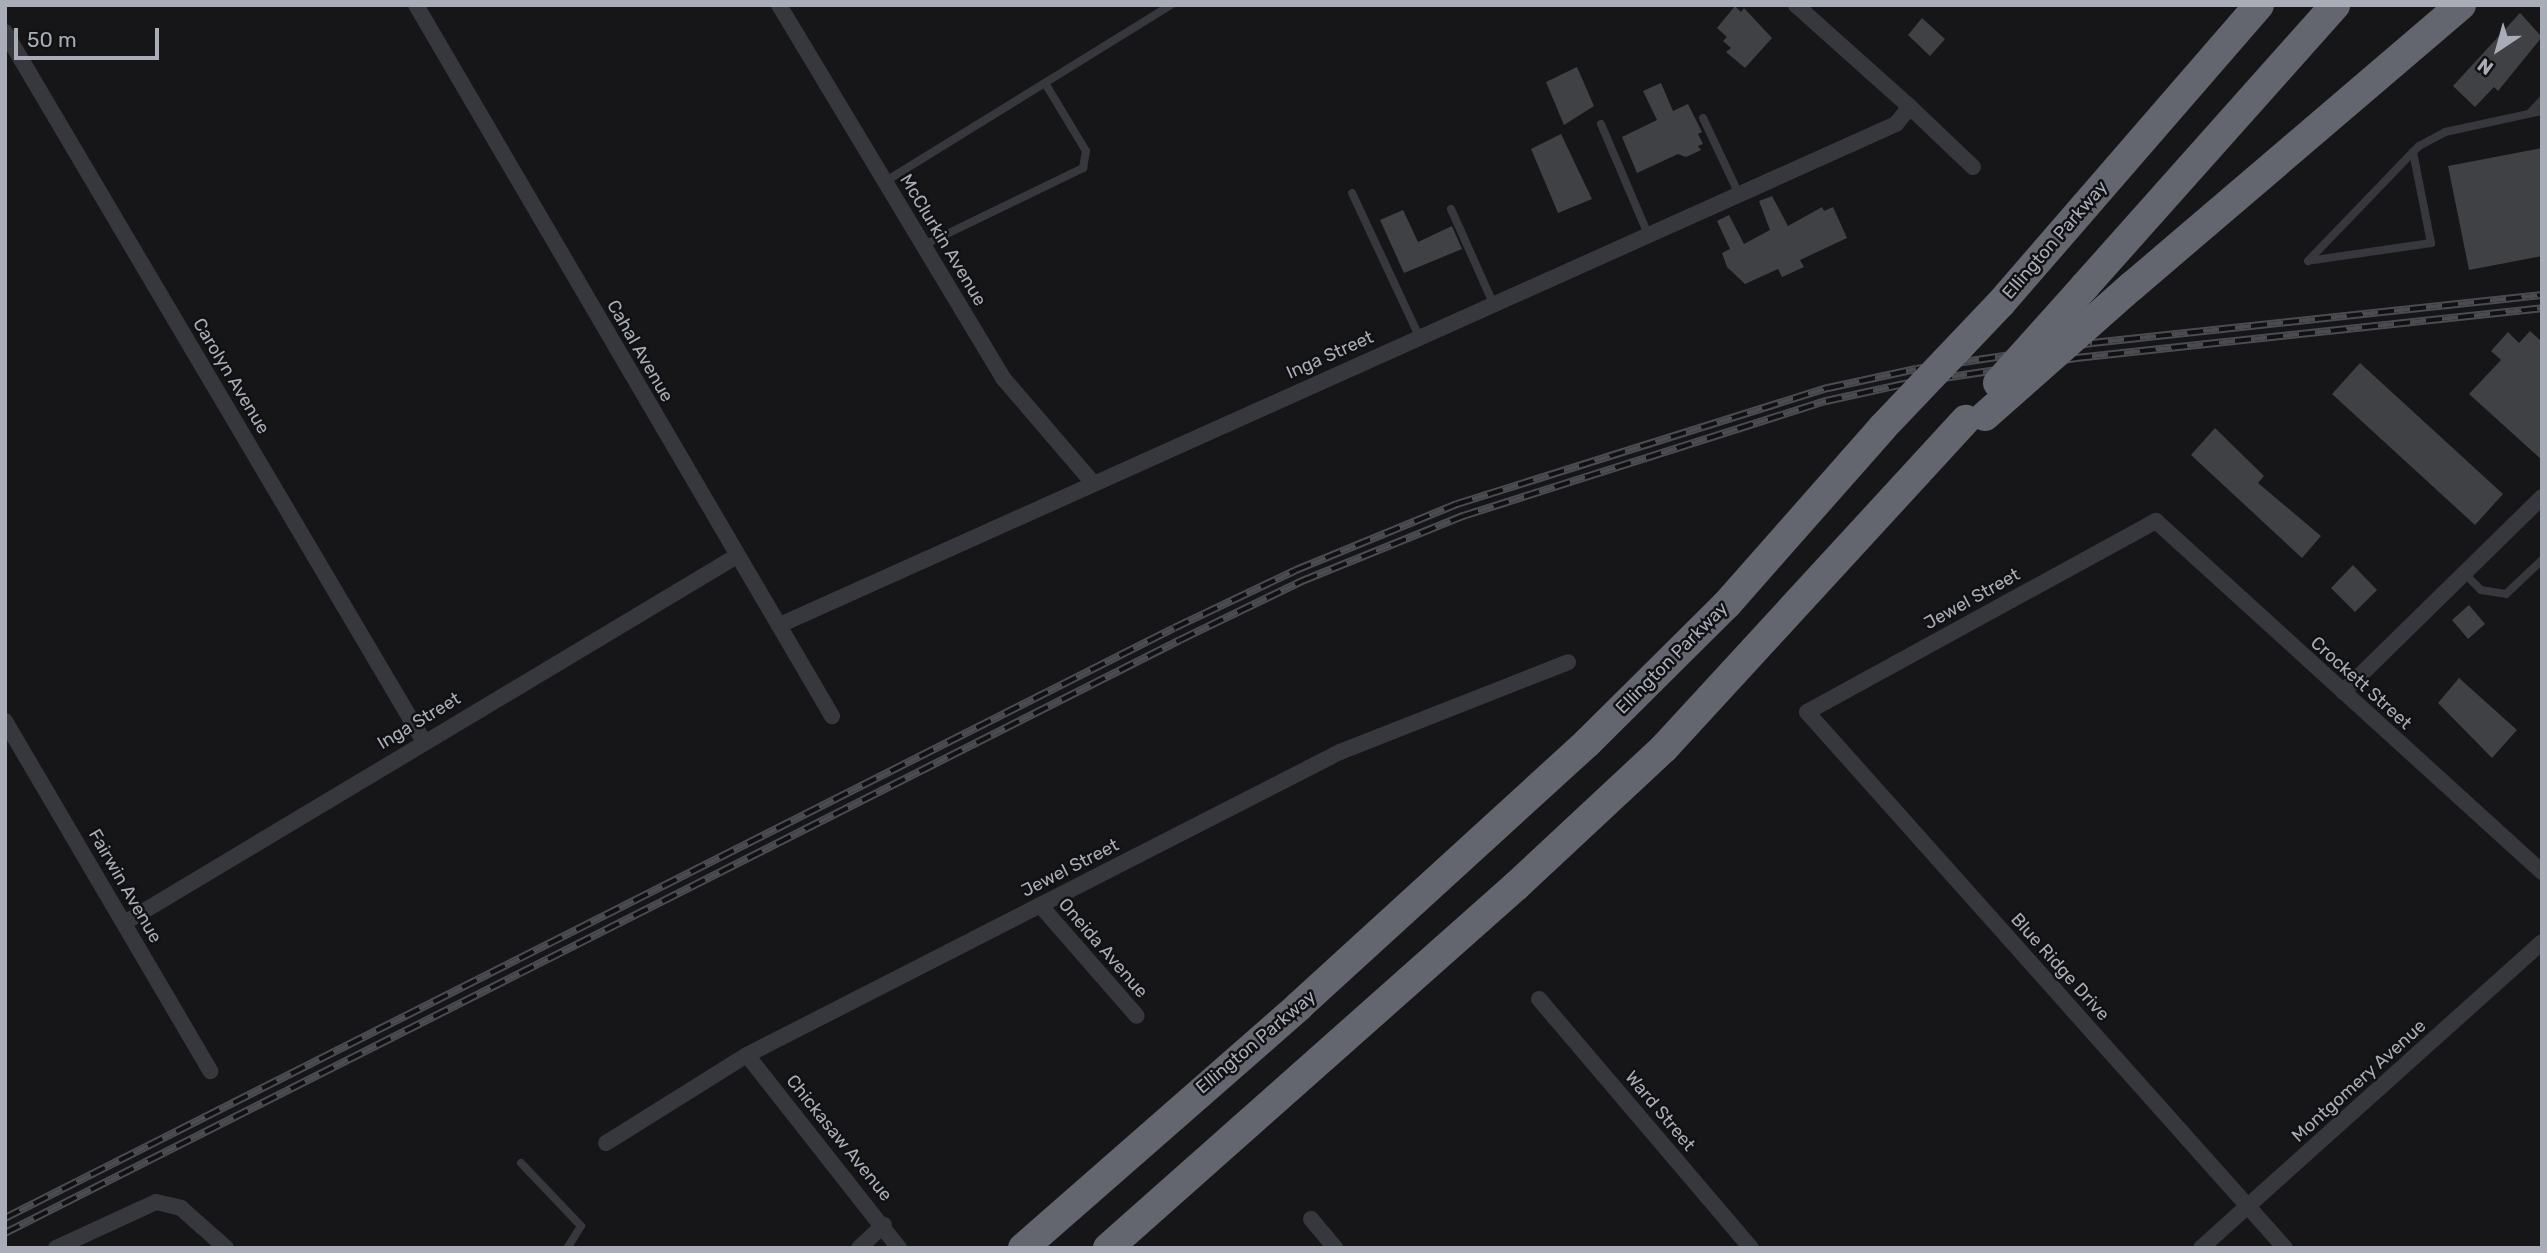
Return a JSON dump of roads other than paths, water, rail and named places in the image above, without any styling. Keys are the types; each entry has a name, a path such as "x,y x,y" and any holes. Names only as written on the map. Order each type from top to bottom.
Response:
{"highway":[{"name":"Ellington Parkway","path":"1023,1248 1299,1006 1588,742 1727,604 1882,428 2001,303 2259,5"},
{"path":"1975,418 2085,286 2335,5"},
{"path":"1108,1248 1516,886 1664,748 1918,475 1975,418 2461,5"}],"street":[{"name":"Cahal Avenue","path":"416,5 737,556 782,624 832,716"},
{"path":"1796,5 1973,167"},
{"name":"McClurkin Avenue","path":"784,7 1003,378 1092,482"},
{"name":"Carolyn Avenue","path":"5,32 423,740"},
{"name":"Inga Street","path":"782,624 1092,482 1896,124 1910,107"},
{"path":"2343,692 2542,496"},
{"name":"Crockett Street","path":"2156,521 2542,872"},
{"name":"Jewel Street","path":"1807,712 2156,521"},
{"name":"Inga Street","path":"124,923 423,740 737,556"},
{"name":"Jewel Street","path":"606,1143 747,1055 1340,752 1568,662"},
{"name":"Blue Ridge Drive","path":"1807,712 2285,1248"},
{"name":"Fairwin Avenue","path":"5,721 210,1071"},
{"name":"Oneida Avenue","path":"1040,905 1137,1016"},
{"name":"Montgomery Avenue","path":"2201,1248 2542,942"},
{"name":"Ward Street","path":"1539,999 1751,1248"},
{"name":"Chickasaw Avenue","path":"747,1055 884,1225 899,1248"},
{"path":"56,1248 156,1202 181,1208 226,1248"},
{"path":"1311,1219 1335,1248"},
{"path":"859,1248 884,1225"}],"lane":[{"path":"886,181 1171,5"},
{"path":"924,245 1083,168 1086,151 1045,83"},
{"path":"2528,114 2542,100"},
{"path":"2413,152 2431,243 2308,261 2413,152 2445,132 2542,111"},
{"path":"1703,118 1739,194"},
{"path":"1601,124 1648,234"},
{"path":"1352,193 1419,336"},
{"path":"1451,209 1493,303"},
{"path":"2464,573 2481,590 2506,594 2542,560"},
{"path":"521,1163 581,1226 567,1248"}],"railway":[{"path":"5,1218 1174,628 1296,570 1457,504 1828,388 1916,369 2092,343 2542,295"},
{"path":"5,1233 1180,640 1302,581 1463,516 1826,401 1904,384 2076,358 2542,308"}]}
